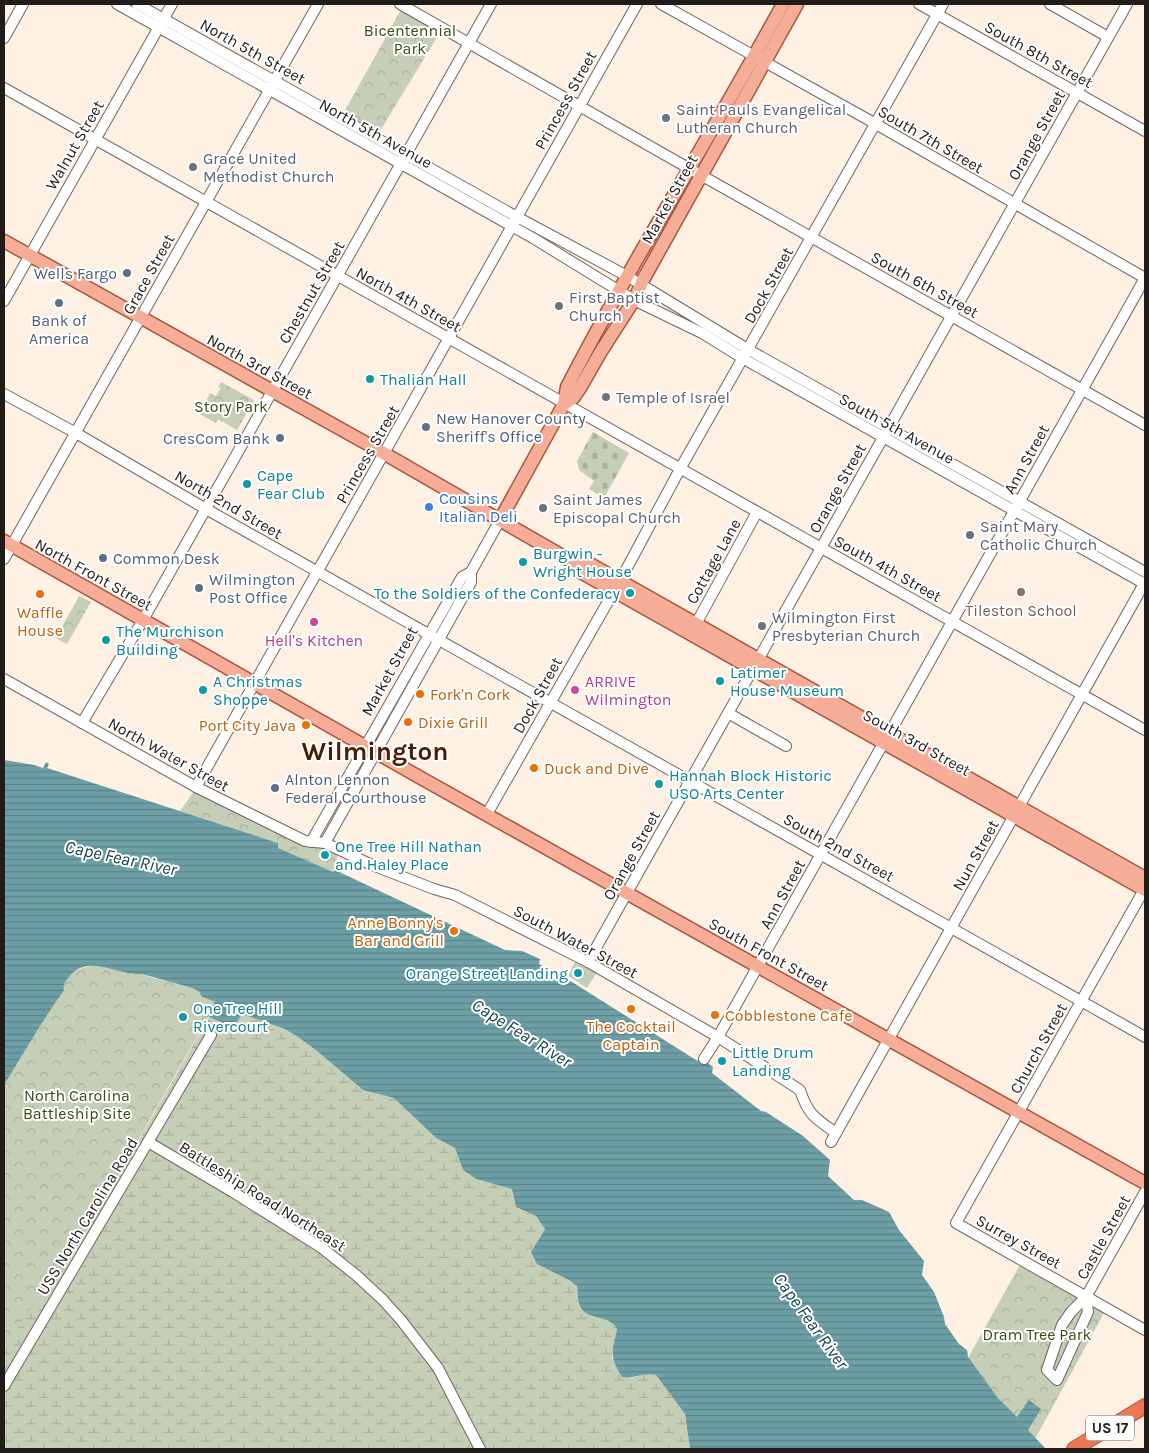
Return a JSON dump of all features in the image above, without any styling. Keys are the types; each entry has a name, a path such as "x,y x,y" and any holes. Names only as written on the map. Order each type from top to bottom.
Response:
{"highway":[{"name":"US 17","path":"1074,1449 1145,1406"},
{"name":"US 17","path":"1091,1449 1145,1416"}],"main road":[{"name":"Market Street","path":"759,59 783,4"},
{"name":"Market Street","path":"500,520 564,404 567,387 627,276 695,172 759,59 797,4"},
{"name":"Market Street","path":"564,404 573,398 580,388 634,300 695,172"},
{"name":"North 3rd Street","path":"4,241 500,520"},
{"name":"South 3rd Street","path":"500,520 571,561 577,570 617,586 696,624 756,664"},
{"name":"North Front Street","path":"8,544 372,749"},
{"name":"South 3rd Street","path":"617,586 1017,811 1145,886"},
{"name":"South Front Street","path":"372,749 1145,1183"}],"street":[{"path":"4,38 23,4"},
{"path":"116,4 161,23 272,85"},
{"path":"137,4 161,23"},
{"name":"Walnut Street","path":"4,301 172,4"},
{"name":"Grace Street","path":"4,559 8,544 76,433 318,4"},
{"name":"South 6th Street","path":"400,4 1145,425"},
{"name":"Chestnut Street","path":"82,723 206,509 490,4"},
{"name":"Princess Street","path":"196,787 637,4"},
{"name":"South 7th Street","path":"661,4 1145,278"},
{"name":"South 8th Street","path":"919,4 1145,131"},
{"name":"Dock Street","path":"487,814 943,4"},
{"path":"1050,4 1108,37"},
{"name":"Orange Street","path":"588,962 1127,4"},
{"name":"North 5th Street","path":"272,85 403,159"},
{"name":"North 4th Street","path":"4,88 564,404"},
{"name":"North 5th Avenue","path":"403,159 514,222 634,300"},
{"name":"North 5th Avenue","path":"514,222 627,276 641,285"},
{"name":"Ann Street","path":"704,1059 821,855 1145,278"},
{"name":"South 5th Avenue","path":"641,285 746,354 1017,506 1145,572"},
{"name":"South 5th Avenue","path":"634,300 746,354"},
{"name":"North 2nd Street","path":"4,394 439,640"},
{"name":"South 4th Street","path":"564,404 1145,730"},
{"name":"South 5th Avenue","path":"1017,506 1145,583"},
{"name":"Cottage Lane","path":"696,624 757,512"},
{"name":"Market Street","path":"325,843 429,634 462,578 471,572 500,520"},
{"name":"Market Street","path":"311,842 372,749 439,640 471,582 471,572"},
{"name":"Nun Street","path":"834,1137 1145,583"},
{"name":"South 2nd Street","path":"439,640 1145,1037"},
{"name":"North Water Street","path":"4,679 196,787 304,841 325,843"},
{"path":"728,713 786,746"},
{"name":"South Water Street","path":"325,843 372,865 455,895 588,962 718,1037 800,1090 805,1105 813,1117 834,1137"},
{"name":"Church Street","path":"956,1223 1145,886"},
{"name":"USS North Carolina Road","path":"4,1386 211,1035"},
{"name":"Battleship Road Northeast","path":"148,1142 314,1243 342,1263 383,1300 438,1368 480,1449"},
{"name":"Castle Street","path":"1086,1297 1145,1192"},
{"name":"Surrey Street","path":"956,1223 1145,1330"},
{"path":"1086,1297 1088,1312 1057,1380 1047,1370 1062,1325 1071,1312 1086,1297"}],"green space":[{"name":"Bicentennial Park","path":"403,6 442,29 377,136 342,116"},
{"name":"Story Park","path":"221,382 254,400 237,430 218,419 216,423 199,414 210,393 216,396 221,388 218,387"},
{"path":"593,432 629,453 604,498 589,489 594,481 579,470 577,461"},
{"path":"79,596 91,602 67,644 56,638"},
{"path":"194,791 338,854 333,872 277,848 278,843 180,811"},
{"path":"576,960 597,972 587,988 568,976"},
{"name":"North Carolina Battleship Site","path":"91,966 142,974 192,988 200,992 202,996 215,1002 215,1005 4,1377 4,1085 63,990 66,980 73,973"},
{"path":"242,1014 285,1029 298,1037 363,1090 394,1098 436,1138 455,1148 463,1170 476,1179 512,1189 516,1207 536,1216 545,1229 531,1252 577,1286 579,1303 585,1313 608,1321 617,1329 612,1357 631,1378 649,1373 656,1375 685,1414 690,1449 4,1449 4,1349 61,1263 68,1265 209,1017 217,1019"},
{"name":"Dram Tree Park","path":"1021,1263 1104,1313 1035,1439 998,1398 968,1358"}],"water":[{"name":"Cape Fear River","path":"4,760 43,768 46,762 49,764 47,768 278,843 278,848 333,872 335,870 505,950 522,951 540,959 539,964 572,982 696,1060 708,1063 713,1067 712,1073 761,1111 766,1112 803,1136 830,1160 828,1176 854,1200 862,1200 889,1212 899,1230 924,1261 922,1275 934,1292 945,1324 959,1344 967,1350 968,1357 998,1398 1017,1417 1029,1400 1041,1409 1028,1430 1046,1449 690,1449 685,1414 656,1375 647,1374 622,1377 613,1358 617,1329 608,1321 586,1313 581,1309 578,1301 577,1286 537,1264 531,1252 545,1229 536,1216 516,1207 512,1189 476,1179 463,1170 455,1148 436,1138 394,1098 363,1090 317,1051 285,1029 242,1014 237,1022 228,1025 209,1017 208,1015 215,1002 201,996 200,992 192,988 142,974 133,974 104,967 86,966 78,969 66,981 64,990 4,1085"}],"place":[{"name":"Saint Pauls Evangelical Lutheran Church","path":"666,118"},
{"name":"Grace United Methodist Church","path":"193,167"},
{"name":"Wells Fargo","path":"127,273"},
{"name":"Bank of America","path":"59,303"},
{"name":"First Baptist Church","path":"559,306"},
{"name":"Thalian Hall","path":"370,379"},
{"name":"Temple of Israel","path":"606,397"},
{"name":"New Hanover County Sheriff's Office","path":"426,427"},
{"name":"CresCom Bank","path":"280,438"},
{"name":"Cape Fear Club","path":"247,484"},
{"name":"Cousins Italian Deli","path":"429,507"},
{"name":"Saint James Episcopal Church","path":"543,508"},
{"name":"Saint Mary Catholic Church","path":"970,535"},
{"name":"Common Desk","path":"103,558"},
{"name":"Burgwin - Wright House","path":"523,562"},
{"name":"Wilmington Post Office","path":"199,588"},
{"name":"Tileston School","path":"1021,592"},
{"name":"To the Soldiers of the Confederacy","path":"630,593"},
{"name":"Waffle House","path":"40,594"},
{"name":"Hell's Kitchen","path":"314,622"},
{"name":"Wilmington First Presbyterian Church","path":"762,626"},
{"name":"The Murchison Building","path":"106,640"},
{"name":"Latimer House Museum","path":"720,681"},
{"name":"A Christmas Shoppe","path":"203,690"},
{"name":"ARRIVE Wilmington","path":"575,690"},
{"name":"Fork'n Cork","path":"420,694"},
{"name":"Dixie Grill","path":"408,722"},
{"name":"Port City Java","path":"306,725"},
{"name":"Duck and Dive","path":"534,768"},
{"name":"Hannah Block Historic USO Arts Center","path":"659,784"},
{"name":"Alnton Lennon Federal Courthouse","path":"275,788"},
{"name":"One Tree Hill Nathan and Haley Place","path":"325,855"},
{"name":"Anne Bonny's Bar and Grill","path":"454,931"},
{"name":"Orange Street Landing","path":"578,973"},
{"name":"The Cocktail Captain","path":"631,1009"},
{"name":"Cobblestone Cafe","path":"715,1015"},
{"name":"One Tree Hill Rivercourt","path":"183,1017"},
{"name":"Little Drum Landing","path":"722,1061"}],"district":[{"name":"Wilmington","path":"375,751"}]}
